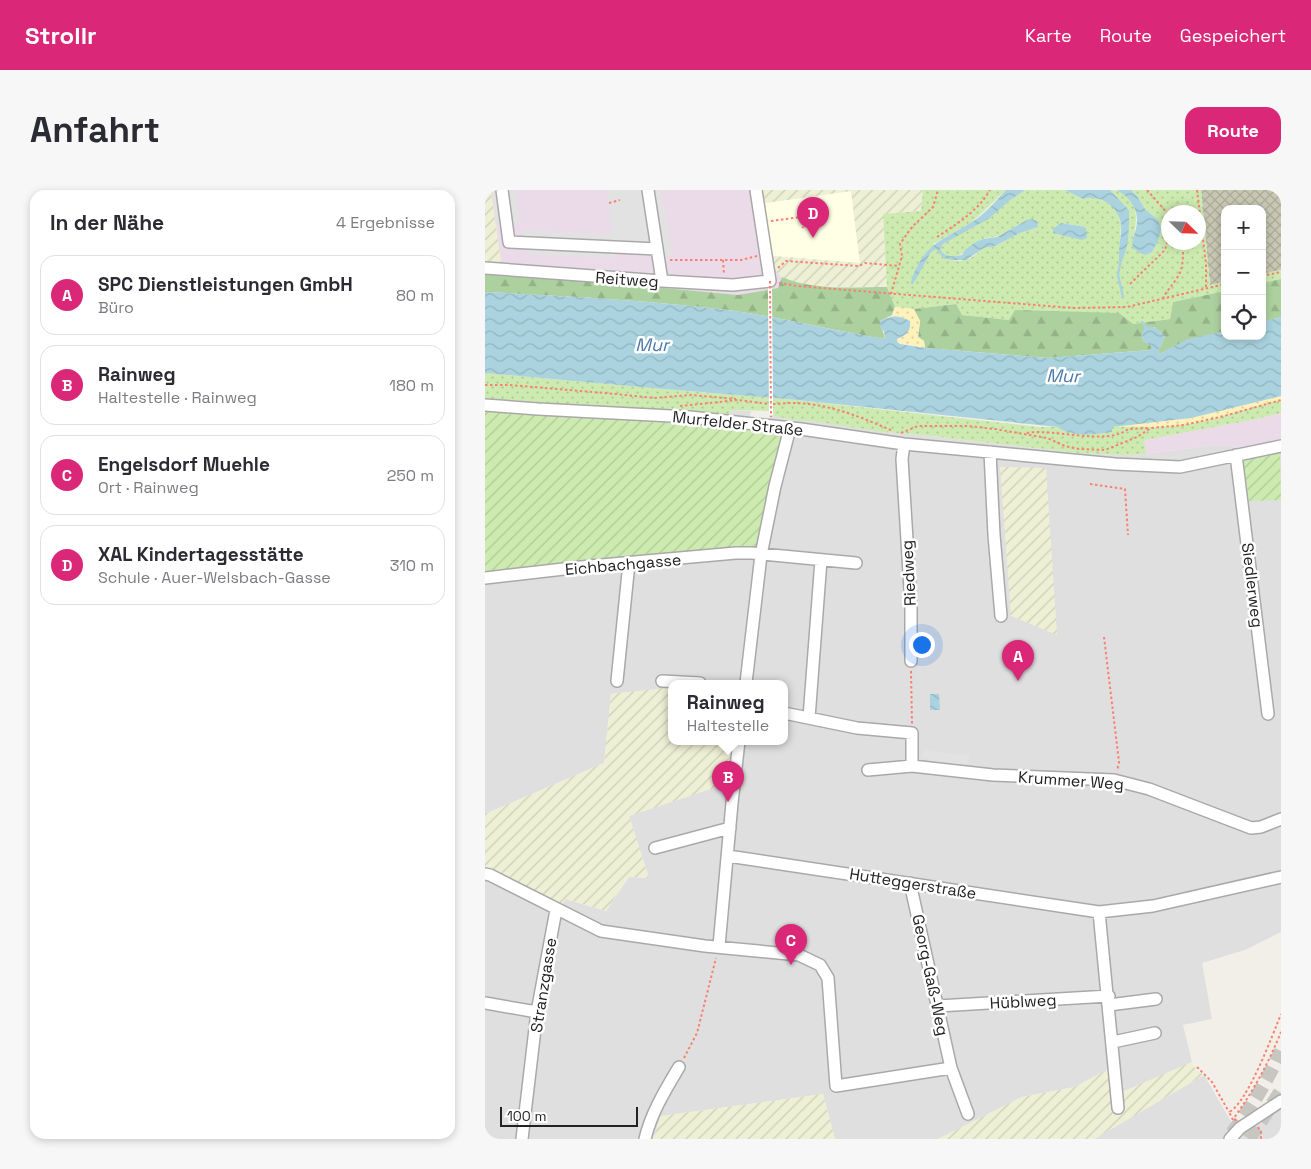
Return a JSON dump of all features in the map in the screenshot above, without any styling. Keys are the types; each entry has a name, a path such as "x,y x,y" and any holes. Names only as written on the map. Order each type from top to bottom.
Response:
{"street":[{"path":"502,190 509,242 658,255"},
{"path":"648,190 662,281"},
{"path":"757,190 769,278"},
{"name":"Reitweg","path":"485,268 733,285 769,278"},
{"name":"Murfelder Straße","path":"485,405 690,417 790,428 904,444 1115,464 1181,467 1281,446"},
{"path":"746,680 761,555 775,486 790,428"},
{"name":"Riedweg","path":"904,444 902,459 911,606 911,661"},
{"path":"990,452 1001,616"},
{"name":"Siedlerweg","path":"1236,455 1268,714"},
{"name":"Eichbachgasse","path":"485,578 736,553 856,563"},
{"path":"809,718 821,560"},
{"path":"617,681 629,563"},
{"path":"662,680 668,680"},
{"path":"788,714 857,728 912,733 912,766"},
{"path":"719,946 739,745"},
{"name":"Krummer Weg","path":"868,770 912,766 993,775 1114,780 1149,788 1251,828 1261,827 1281,819"},
{"path":"655,848 730,828"},
{"name":"Hutteggerstraße","path":"727,856 1099,912 1153,906 1281,877"},
{"path":"485,874 491,875 556,910 601,931 705,946 799,956 816,963 822,967 828,978 836,1086 951,1068"},
{"name":"Georg-Gaß-Weg","path":"910,883 951,1068 968,1114"},
{"name":"Stranzgasse","path":"522,1139 537,1012 556,910"},
{"path":"1099,912 1118,1108"},
{"name":"Hüblweg","path":"938,1006 1156,999"},
{"path":"485,1003 537,1012"},
{"path":"1113,1042 1155,1033"},
{"path":"645,1139 663,1094 679,1067"},
{"path":"1229,1139 1239,1126 1281,1101"}],"path":[{"path":"891,294 902,256 900,244 912,227 933,207 939,190"},
{"path":"937,236 969,216 983,202 990,190"},
{"path":"1147,190 1161,206"},
{"path":"1197,190 1206,264 1206,289"},
{"path":"609,203 620,200"},
{"path":"761,221 801,217 803,228"},
{"path":"1130,284 1165,250"},
{"path":"1163,299 1166,291 1177,278 1182,268 1183,250"},
{"path":"658,255 723,260 741,260 767,255"},
{"path":"723,260 724,274"},
{"path":"771,417 769,278 786,261 859,266 865,263 899,266"},
{"path":"1266,275 1281,272"},
{"path":"769,278 797,286 1073,308 1127,308 1221,285"},
{"path":"485,385 520,385 654,398 691,395 738,400"},
{"path":"1025,433 1041,431 1067,436 1104,436 1123,433 1127,429 1184,425 1281,400"},
{"path":"773,404 793,403 828,408 861,417 898,434 918,426 967,426 1025,433 1047,438 1065,446 1105,450 1124,444 1151,428"},
{"path":"1090,484 1125,489 1128,535"},
{"path":"1104,636 1119,762 1114,780"},
{"path":"911,661 912,733"},
{"path":"679,1067 697,1033 719,946"},
{"path":"1229,1112 1234,1110 1251,1084 1281,1014"},
{"path":"1239,1126 1234,1118 1264,1072 1280,1040 1281,1032"},
{"path":"1197,1067 1212,1082 1239,1126"}],"shaded area":[{"path":"485,190 491,190 501,263 485,262"},
{"path":"491,190 763,190 775,269 782,277 779,288 738,295 497,272 501,263"},
{"path":"491,190 516,190 520,223 496,227"},
{"path":"607,190 661,190 673,257 615,251 614,258 527,254 522,230 612,234"},
{"path":"763,190 923,190 921,211 883,214 887,287 846,287 813,286 791,282 780,276 775,269 772,256 860,263 851,191 765,203"},
{"path":"1201,190 1281,190 1281,270 1266,273 1266,205 1221,205 1221,283 1210,285 1206,243 1206,205 1202,205"},
{"path":"851,191 860,263 772,256 765,203"},
{"path":"485,400 729,416 729,410 751,411 750,417 769,419 770,411 882,432 1079,453 1146,454 1214,445 1241,447 1281,440 1281,932 1245,950 1202,963 1212,1019 1183,1025 1192,1062 1124,1092 1119,1063 1075,1087 1022,1097 938,1139 835,1139 823,1094 661,1116 653,1139 485,1139 485,871 492,870 560,907 565,899 606,911 629,877 649,878 629,816 728,783 733,745 788,745 788,680 668,680 668,688 611,694 604,763 485,814"},
{"path":"1281,413 1281,440 1241,447 1214,445 1146,454 1143,440"},
{"path":"1000,467 1046,468 1057,635 1011,616"},
{"path":"668,688 668,745 734,745 729,783 629,816 649,878 628,877 606,911 566,899 560,907 493,870 485,871 485,814 604,763 611,694"},
{"path":"924,750 952,754 969,754 968,765 929,762 929,759 922,758"},
{"path":"1192,1062 1196,1070 1204,1075 1094,1139 938,1139 1022,1097 1075,1087 1119,1063 1124,1091"},
{"path":"1204,1075 1232,1123 1266,1110 1281,1107 1281,1139 1094,1139"},
{"path":"823,1094 835,1139 653,1139 661,1116"}],"green space":[{"path":"923,190 1006,190 970,224 933,244 942,252 940,249 943,244 990,218 1025,190 1065,190 1083,199 1089,197 1098,198 1110,204 1118,214 1121,225 1120,236 1124,256 1129,232 1129,210 1110,190 1119,191 1131,200 1134,206 1136,222 1133,238 1146,255 1152,252 1158,241 1151,214 1131,190 1201,190 1202,205 1161,205 1161,250 1206,250 1206,243 1210,285 1221,283 1221,292 1173,302 1170,319 1133,324 1009,320 962,315 955,304 914,309 895,307 887,287 883,214 921,211","holes":["1037,221 1038,227 1020,233 995,246 984,248 971,258 960,261 952,260 947,256 955,257 983,239 998,236 1027,222","1061,223 1080,226 1064,235 1056,234"]},
{"path":"1281,270 1281,279 1266,282 1266,273"},
{"path":"485,271 738,295 778,288 782,277 820,286 847,288 887,287 895,307 892,315 880,321 885,339 728,310 637,301 485,292"},
{"path":"1281,279 1281,317 1266,321 1266,295 1266,282"},
{"path":"1221,292 1221,332 1188,340 1159,354 1158,352 1165,337 1154,327 1142,333 1143,341 1152,346 1151,350 1048,358 925,348 924,341 918,337 920,321 914,309 956,304 962,315 1009,320 1015,310 1119,313 1133,324 1170,319 1173,302"},
{"path":"485,373 787,399 1040,427 1161,427 1210,419 1281,400 1281,413 1144,440 1146,454 1079,453 882,432 813,421 794,420 775,416 769,411 730,410 729,416 485,401"},
{"path":"485,408 783,432 759,543 755,546 485,572"},
{"path":"1280,452 1281,500 1249,501 1243,458"}],"sand":[{"path":"895,307 914,309 920,321 918,337 924,341 925,348 897,342 898,339 907,334 904,318 892,315"},
{"path":"1281,396 1281,400 1195,423 1165,426 1112,427 1191,418"}],"water":[{"path":"1006,190 1025,190 990,218 943,244 940,249 942,252 949,256 962,255 974,243 983,239 997,237 1027,220 1037,221 1038,227 1020,233 995,246 984,248 966,260 943,258 936,249 931,252 915,281 912,279 922,258 934,245 979,217"},
{"path":"1065,190 1110,190 1129,210 1127,243 1121,262 1119,255 1121,224 1116,212 1102,200 1096,198 1083,199"},
{"path":"1117,190 1131,190 1145,209 1158,220 1161,229 1158,241 1152,252 1146,255 1133,248 1137,217 1134,206 1127,197"},
{"path":"1061,223 1086,228 1087,238 1082,240 1053,233 1053,229"},
{"name":"Mur","path":"485,292 637,301 728,310 885,339 884,331 880,328 880,321 899,317 910,321 910,328 907,333 897,339 897,342 900,344 925,348 1048,358 1151,350 1151,346 1143,341 1142,333 1145,326 1156,328 1165,337 1158,352 1159,354 1188,339 1221,332 1221,340 1266,340 1266,321 1281,317 1281,396 1191,418 1112,427 1112,432 1099,434 1077,434 1058,427 787,399 485,373"},
{"path":"930,694 939,694 940,710 930,710"}],"pier":[{"path":"772,286 773,415 769,415 768,287"}],"waterway":[{"path":"1121,259 1118,275 1123,297"},
{"path":"912,283 914,277"},
{"path":"1142,322 1147,329"}],"tunnel":[{"path":"1232,1133 1259,1093 1281,1051"},
{"path":"1249,1139 1281,1091"}],"place":[{"name":"XAL Kindertagesstätte","path":"813,238"},
{"name":"SPC Dienstleistungen GmbH","path":"1018,681"},
{"name":"Rainweg","path":"728,802"},
{"name":"Engelsdorf Muehle","path":"791,965"}]}
